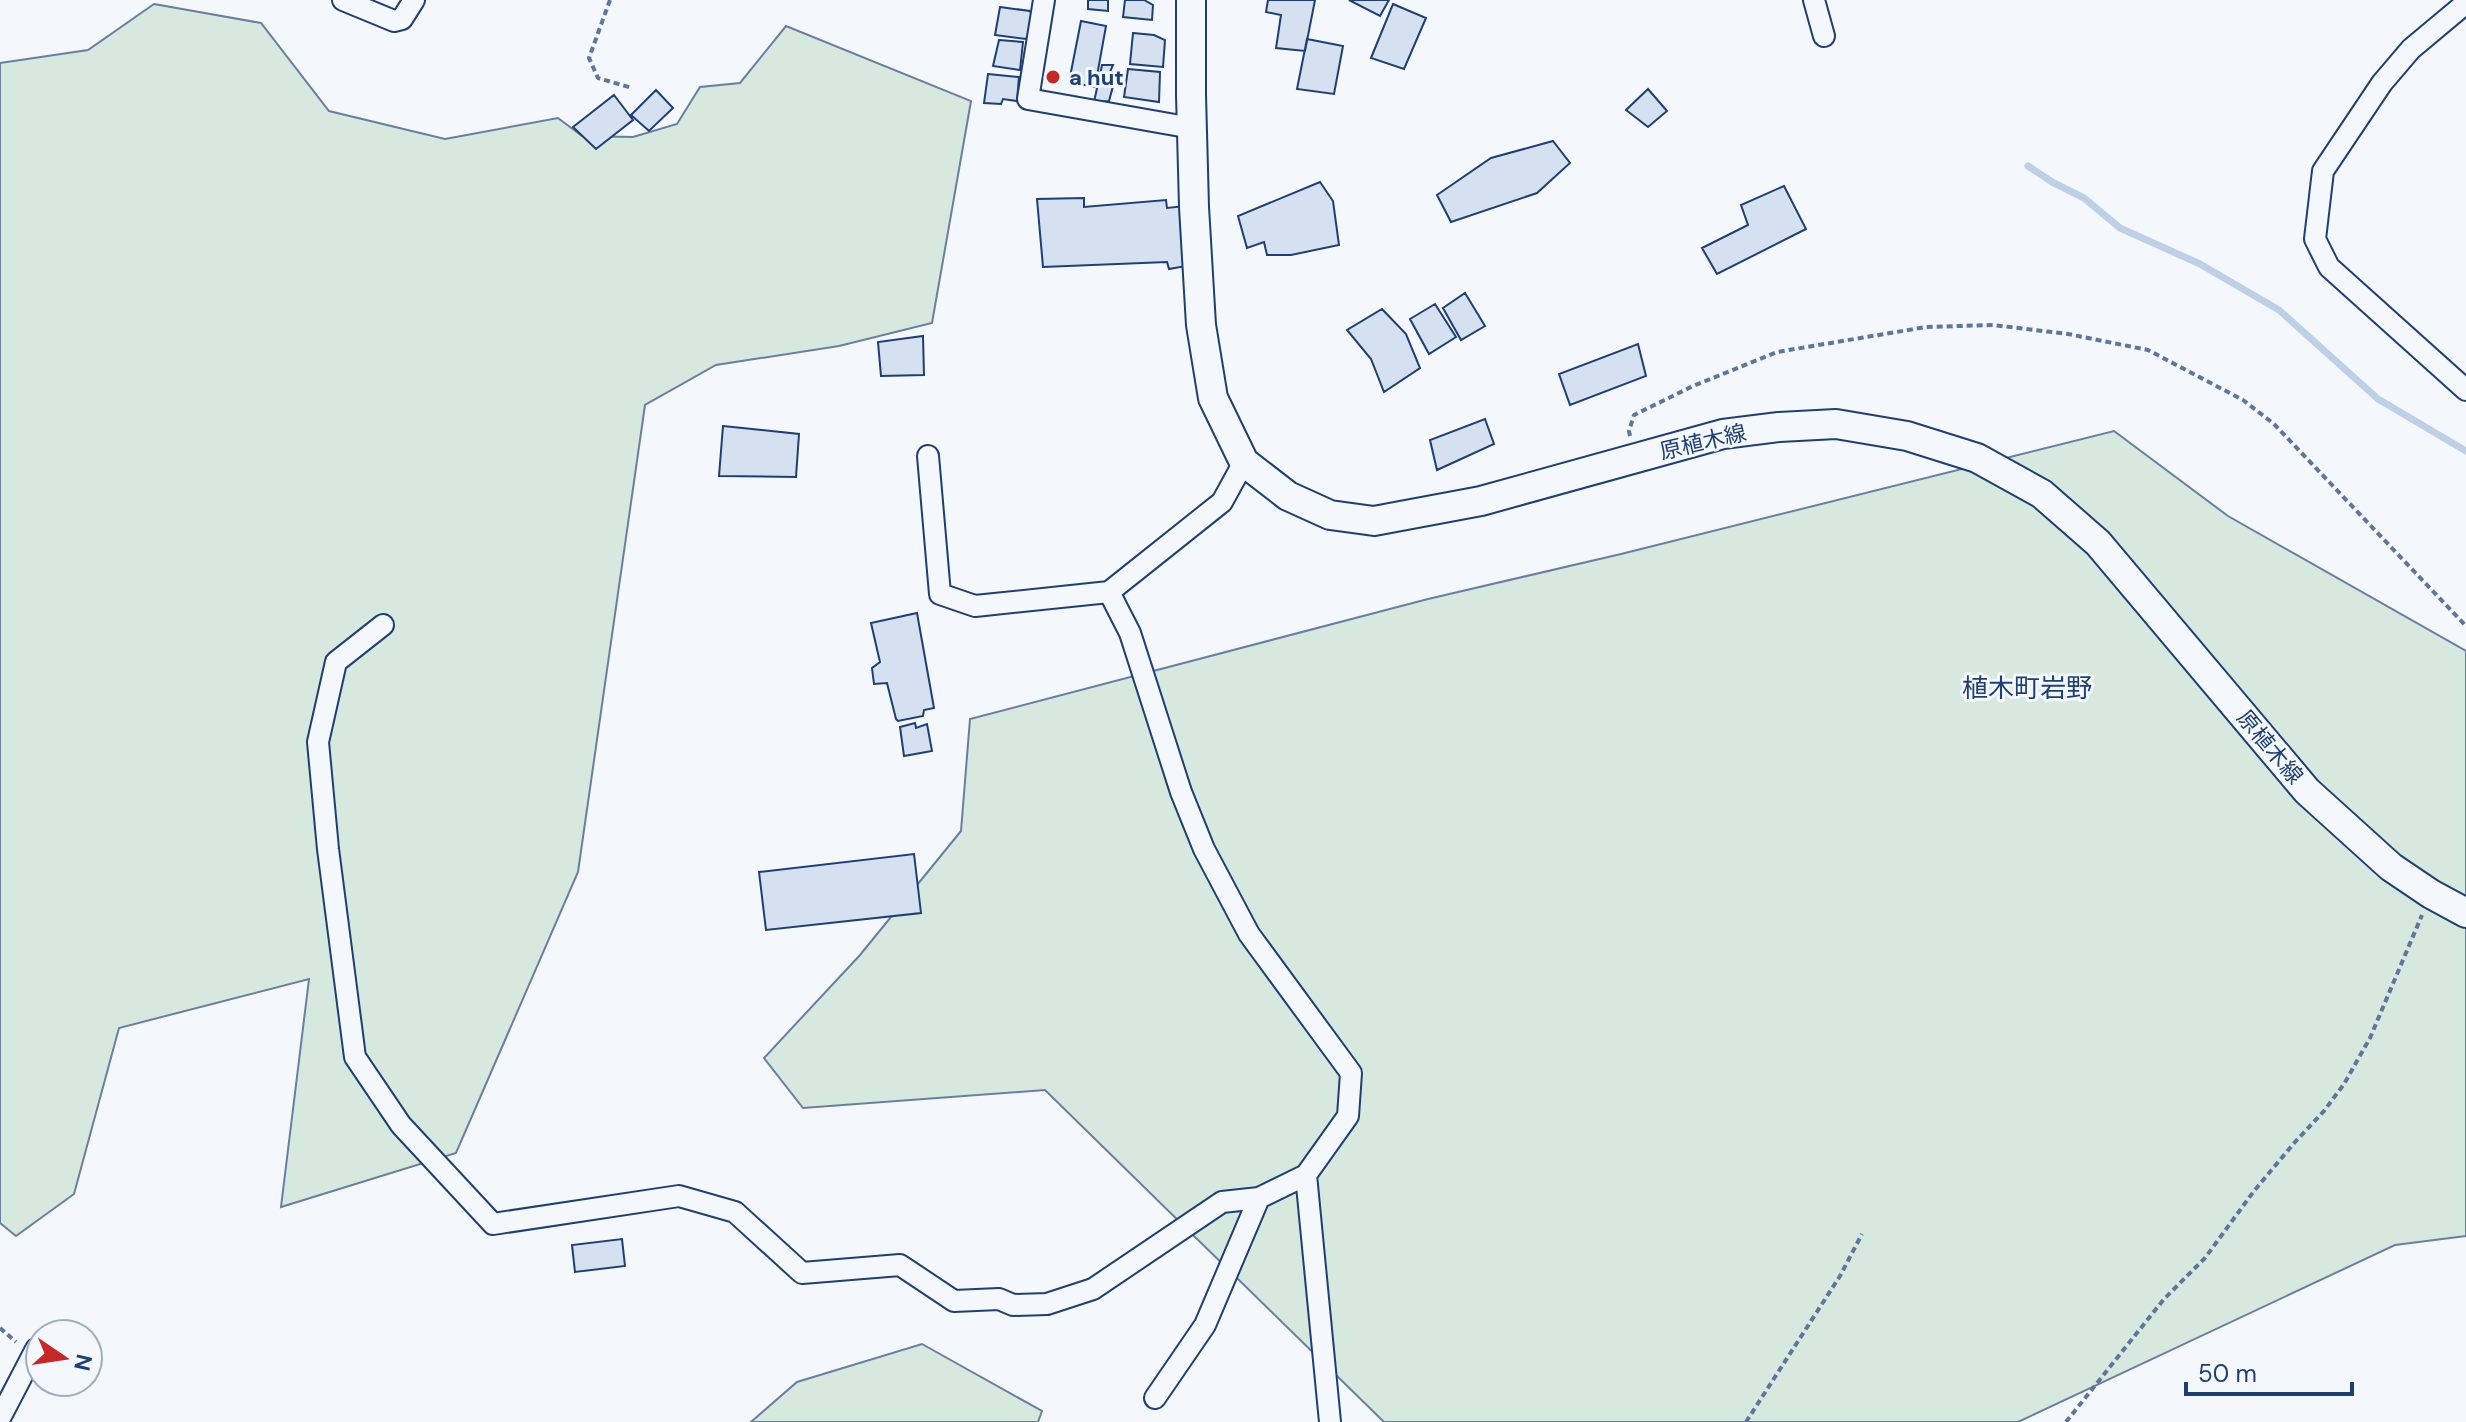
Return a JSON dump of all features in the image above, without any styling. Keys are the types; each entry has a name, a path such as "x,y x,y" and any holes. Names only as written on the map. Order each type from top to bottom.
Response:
{"main road":[{"name":"原植木線","path":"1191,0 1192,128 1201,325 1213,398 1244,462 1288,496 1330,515 1374,521 1481,501 1723,434 1779,427 1836,424 1907,436 1977,458 2042,494 2098,543 2307,791 2391,867 2466,913"}],"street":[{"path":"343,0 394,21 402,19 414,0"},
{"path":"1044,0 1028,99 1192,128"},
{"path":"1814,0 1824,36"},
{"path":"2466,3 2411,49 2382,83 2323,171 2315,239 2329,267 2466,390"},
{"path":"928,456 940,594 975,606 1109,592 1222,502 1244,462"},
{"path":"383,625 336,662 318,742 328,849 355,1057 401,1125 493,1224 679,1196 735,1212 802,1273 900,1265 954,1301 999,1299 1013,1305 1047,1304 1093,1289 1222,1202 1259,1198 1306,1175 1348,1116 1351,1073 1249,934 1204,849 1181,792 1130,633 1109,592"},
{"path":"1306,1175 1330,1422"},
{"path":"1155,1398 1205,1325 1259,1198"},
{"path":"0,1418 24,1372"}],"path":[{"path":"610,0 589,58 598,78 632,88"},
{"path":"1635,458 1629,431 1634,415 1693,386 1777,352 1926,327 1993,325 2148,350 2243,400 2274,424 2466,626"},
{"path":"2066,1422 2164,1299 2205,1258 2254,1191 2344,1084 2370,1038 2431,894"},
{"path":"1746,1422 1840,1276 1862,1234"}],"shaded area":[{"path":"154,4 261,23 329,111 445,139 558,118 582,136 633,137 677,124 700,87 740,83 786,26 971,101 932,323 839,346 716,365 645,405 578,872 456,1153 281,1207 309,979 119,1028 74,1194 16,1236 0,1223 0,63 88,50"},
{"path":"2114,431 2228,516 2466,651 2466,1236 2395,1245 2018,1422 1384,1422 1045,1090 803,1108 764,1058 860,955 961,831 970,719 1428,599"},
{"path":"922,1344 1042,1411 1038,1422 751,1422 797,1382"}],"building":[{"path":"1088,0 1108,0 1108,11 1088,9"},
{"path":"1125,0 1144,0 1153,5 1152,20 1123,17"},
{"path":"1268,0 1315,0 1305,51 1276,48 1281,15 1266,12"},
{"path":"1349,0 1389,0 1380,16"},
{"path":"1393,4 1426,18 1404,69 1371,58"},
{"path":"1000,7 1030,11 1035,21 1026,39 995,35"},
{"path":"1081,21 1106,26 1095,87 1069,82"},
{"path":"1133,33 1154,35 1165,40 1163,67 1130,64"},
{"path":"1307,39 1343,46 1334,94 1297,89"},
{"path":"999,40 1023,42 1020,70 993,66"},
{"path":"1102,65 1113,65 1110,72 1116,75 1109,101 1094,102"},
{"path":"1128,69 1160,72 1159,102 1124,97"},
{"path":"988,74 1019,77 1017,101 1003,99 1001,104 984,103"},
{"path":"1648,89 1667,111 1648,127 1626,110"},
{"path":"656,90 673,108 649,131 631,115"},
{"path":"614,95 633,120 596,149 573,127"},
{"path":"1553,141 1570,163 1537,193 1451,222 1437,195 1491,158"},
{"path":"1320,182 1333,201 1339,245 1291,255 1267,255 1264,242 1247,248 1238,216"},
{"path":"1784,186 1806,229 1717,274 1702,248 1748,225 1741,205"},
{"path":"1084,198 1084,207 1166,200 1167,208 1185,206 1186,266 1169,269 1167,262 1043,267 1037,199"},
{"path":"1465,293 1485,326 1461,340 1443,308"},
{"path":"1435,304 1456,337 1429,354 1410,319"},
{"path":"1382,309 1406,334 1420,368 1384,392 1371,359 1347,330"},
{"path":"923,336 924,375 881,376 878,342"},
{"path":"1638,344 1646,376 1570,405 1559,374"},
{"path":"1485,419 1494,444 1437,470 1430,440"},
{"path":"723,426 799,434 796,477 719,476"},
{"path":"917,613 934,708 924,710 923,716 898,721 887,683 874,684 872,668 880,662 871,623"},
{"path":"915,723 916,728 927,724 932,751 904,756 900,727"},
{"path":"914,854 921,913 766,930 759,872"},
{"path":"622,1239 625,1266 575,1272 572,1245"}],"waterway":[{"path":"2028,166 2084,198 2120,228 2200,264 2279,310 2378,399 2466,451"}],"place":[{"name":"a hut","path":"1053,77"}],"district":[{"name":"植木町岩野","path":"2027,688"}]}
